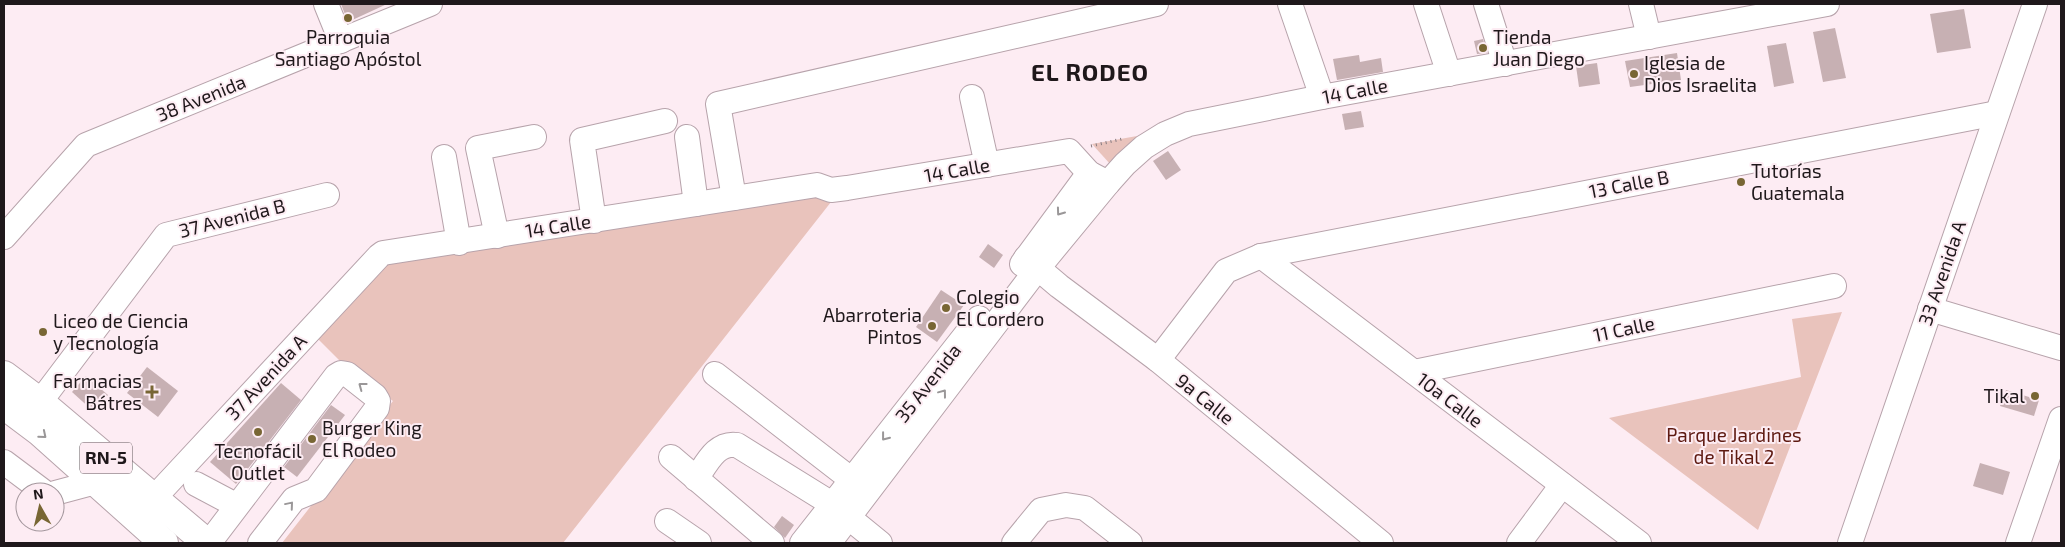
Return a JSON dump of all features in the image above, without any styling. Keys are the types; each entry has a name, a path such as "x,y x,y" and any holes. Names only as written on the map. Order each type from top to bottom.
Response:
{"main road":[{"name":"RN-5","path":"4,375 40,402 205,541"},
{"name":"RN-5","path":"4,405 40,432 96,482 151,538"}],"street":[{"path":"326,4 341,41"},
{"name":"38 Avenida","path":"4,237 86,145 430,4"},
{"path":"734,198 718,104 1156,4"},
{"path":"1290,4 1322,97"},
{"path":"1426,4 1449,74"},
{"path":"1486,4 1505,64"},
{"path":"1641,4 1649,37"},
{"name":"14 Calle","path":"379,256 383,253 459,243 818,185 831,190 847,188 1069,151 1098,178 1125,164 1144,147 1165,134 1189,124 1322,97 1649,37 1778,8 1827,4"},
{"name":"33 Avenida A","path":"1850,543 2035,4"},
{"path":"972,97 987,164"},
{"name":"13 Calle B","path":"1158,360 1226,271 1261,256 1997,112"},
{"path":"594,221 582,140 664,121"},
{"path":"497,236 478,148 534,137"},
{"path":"687,137 696,204"},
{"path":"444,157 459,243"},
{"name":"35 Avenida","path":"802,543 841,510 1098,178"},
{"name":"37 Avenida B","path":"40,402 166,235 327,195"},
{"name":"37 Avenida A","path":"154,498 379,256"},
{"name":"10a Calle","path":"1261,256 1639,543"},
{"name":"35 Avenida","path":"829,543 852,480 1032,263"},
{"name":"9a Calle","path":"1032,263 1059,286 1158,360 1381,543"},
{"name":"11 Calle","path":"1414,372 1834,286"},
{"path":"1930,309 2061,348"},
{"path":"205,541 336,376 341,373 346,374 376,396 378,401 377,408 316,490 294,499 260,543"},
{"path":"715,374 852,480"},
{"path":"2018,543 2053,468 2061,419"},
{"path":"696,479 718,448 727,443 737,445 841,510 880,543"},
{"path":"671,457 772,543"},
{"path":"4,462 31,482"},
{"path":"205,541 230,502 257,468"},
{"path":"65,490 96,482"},
{"path":"196,484 230,502"},
{"path":"1519,543 1562,485"},
{"path":"1014,543 1041,510 1066,504 1085,508 1130,543"},
{"path":"667,521 699,543"}],"green space":[{"path":"1154,133 1111,165 1092,144"},
{"path":"813,191 831,202 563,543 282,543 393,401 341,362 315,336 384,262"},
{"name":"Parque Jardines de Tikal 2","path":"1842,312 1758,530 1609,418 1801,377 1792,319"}],"building":[{"name":"Parroquia Santiago Apóstol","path":"341,4 387,4 348,22"},
{"path":"1964,9 1971,48 1937,53 1930,14"},
{"path":"1835,28 1846,78 1823,82 1813,32"},
{"path":"1483,39 1487,53 1477,54 1474,41"},
{"path":"1786,43 1794,83 1774,87 1767,46"},
{"path":"1677,53 1681,80 1630,87 1625,61"},
{"path":"1359,55 1360,62 1381,58 1383,72 1337,80 1333,59"},
{"path":"1597,63 1600,84 1579,87 1576,66"},
{"path":"1361,111 1364,127 1345,130 1342,114"},
{"path":"1168,151 1181,170 1166,180 1153,161"},
{"path":"988,244 1003,255 994,268 979,257"},
{"path":"941,290 964,305 937,342 916,327"},
{"name":"Farmacias Bátres","path":"147,367 178,391 158,417 127,393"},
{"path":"86,376 108,395 93,411 72,392"},
{"name":"Tecnofácil Outlet","path":"281,383 301,400 236,484 210,462"},
{"path":"2006,390 2039,400 2034,416 2000,406"},
{"name":"Burger King El Rodeo","path":"331,405 345,415 297,477 284,467"},
{"path":"1980,463 2010,472 2003,495 1973,486"},
{"path":"782,516 794,525 785,538 774,527"}],"place":[{"name":"Parroquia Santiago Apóstol","path":"348,18"},
{"name":"Tienda Juan Diego","path":"1483,48"},
{"name":"Iglesia de Dios Israelita","path":"1634,74"},
{"name":"Tutorías Guatemala","path":"1741,182"},
{"name":"Colegio El Cordero","path":"946,308"},
{"name":"Abarroteria Pintos","path":"932,326"},
{"name":"Liceo de Ciencia y Tecnología","path":"43,332"},
{"name":"Farmacias Bátres","path":"152,392"},
{"name":"Tikal","path":"2035,396"},
{"name":"Tecnofácil Outlet","path":"258,432"},
{"name":"Burger King El Rodeo","path":"312,439"}],"district":[{"name":"EL RODEO","path":"1090,73"}]}
